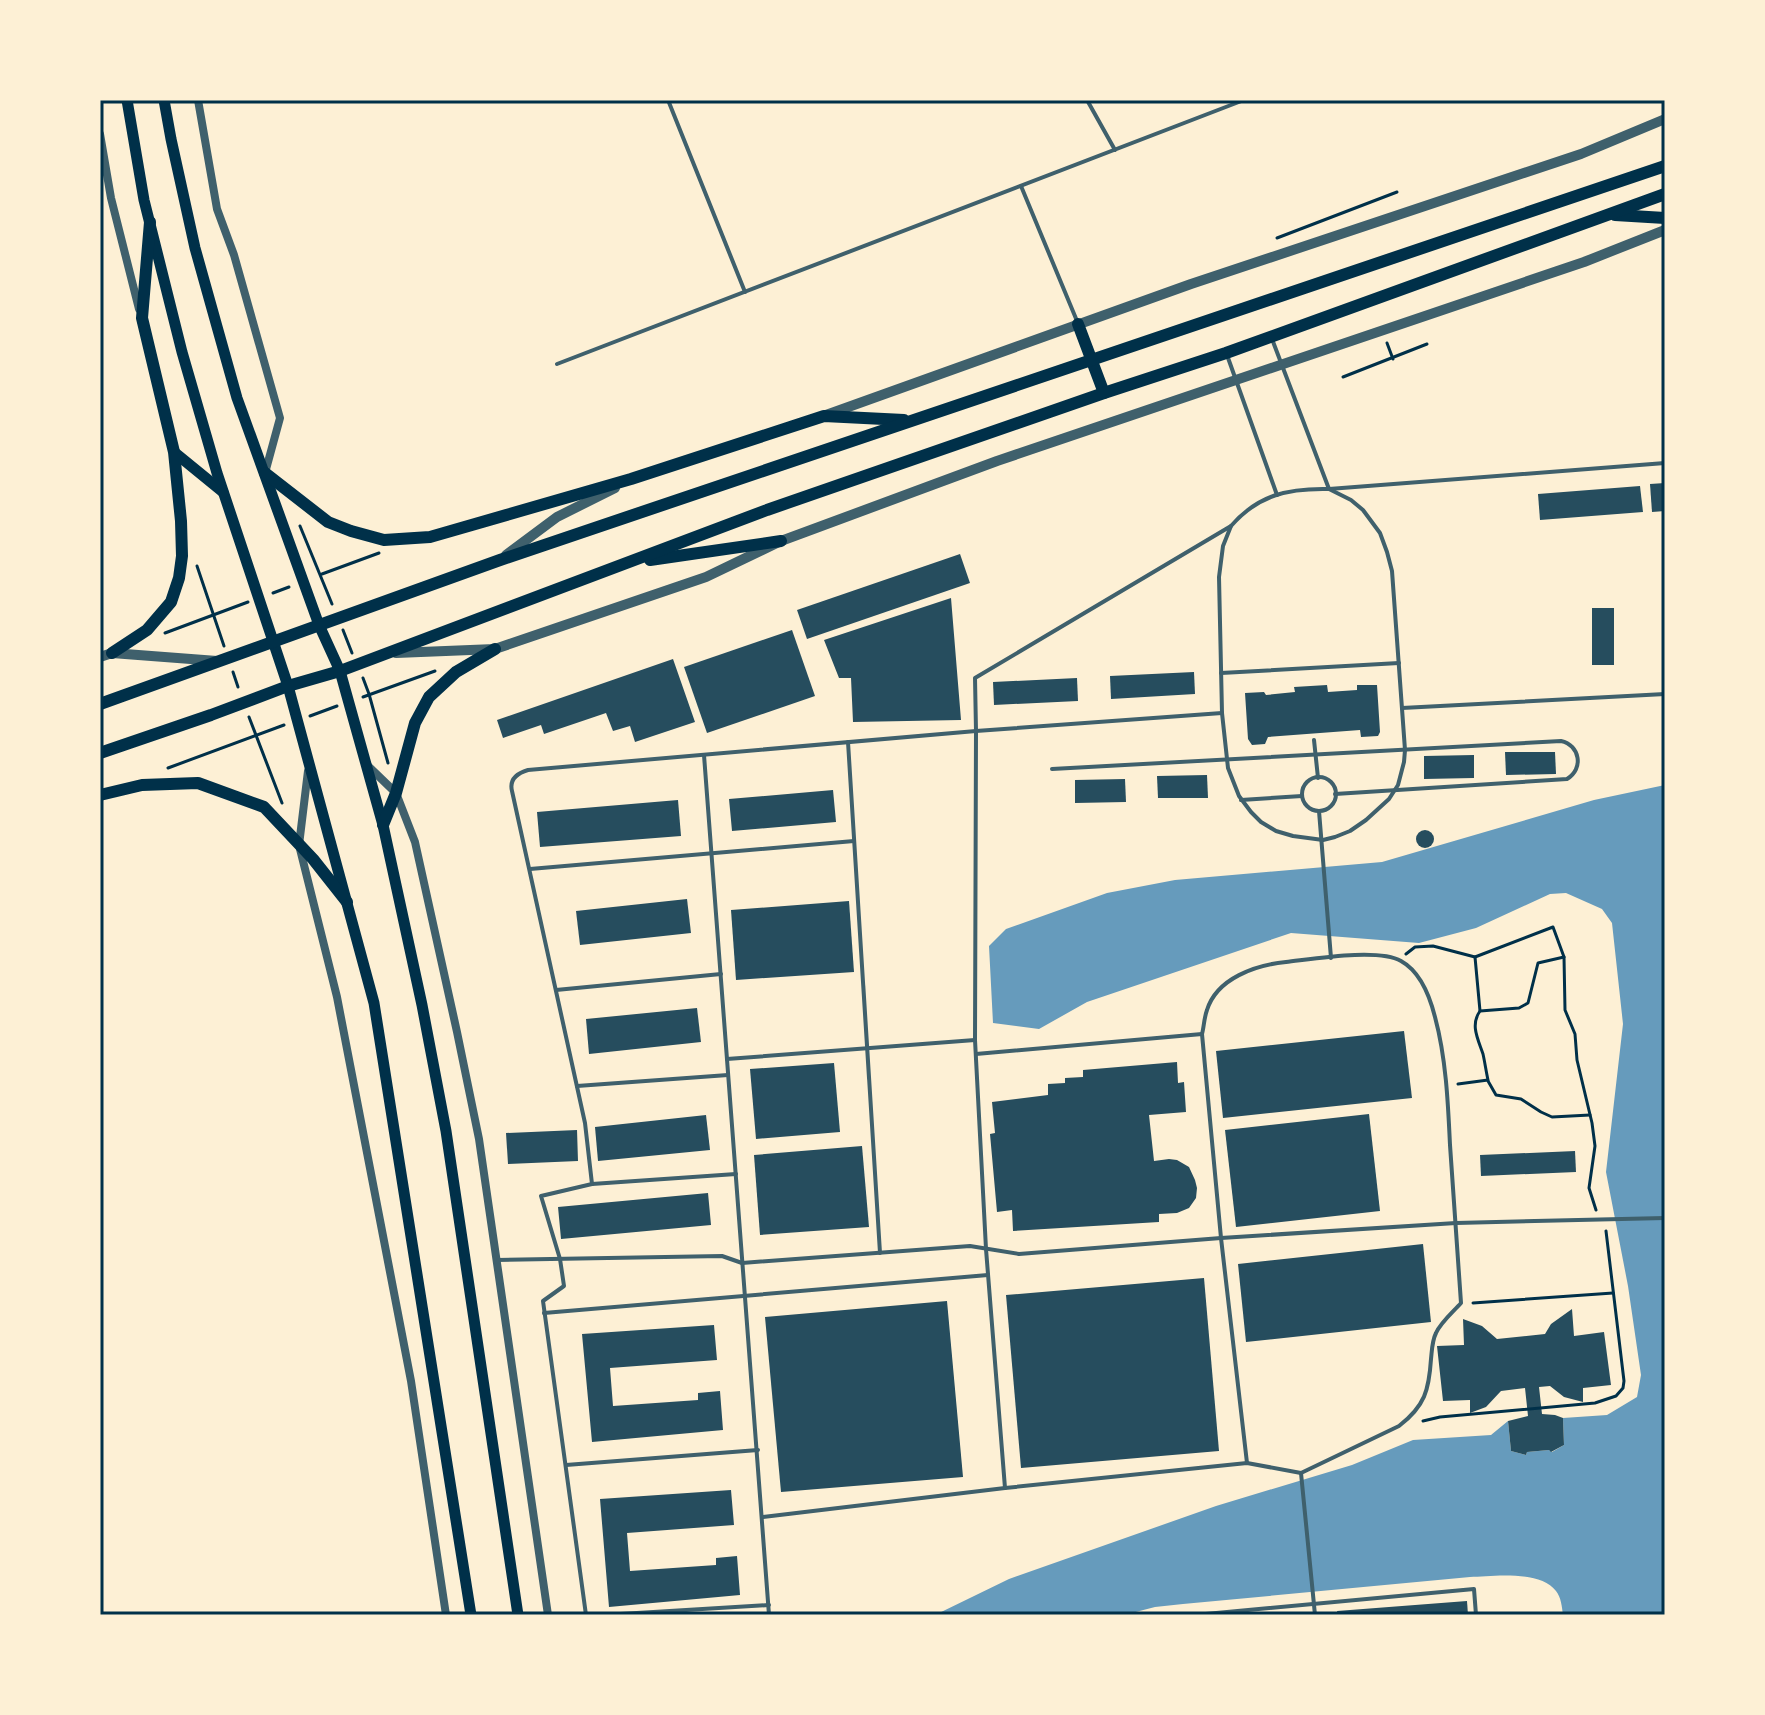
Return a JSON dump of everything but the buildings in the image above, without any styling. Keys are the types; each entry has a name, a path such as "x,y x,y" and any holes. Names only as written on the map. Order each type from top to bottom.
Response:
{"main road":[{"path":"127,100 150,222 182,352 224,493 288,686 374,1003 471,1615"},
{"path":"164,100 195,248 237,398 319,625 340,671 383,825 446,1131 518,1615"},
{"path":"100,704 500,560 1665,166"},
{"path":"100,753 288,686 340,671 767,510 1226,353 1665,194"},
{"path":"1607,214 1665,218"},
{"path":"106,655 147,630 171,602 182,556 174,452 142,318 150,222"},
{"path":"1078,324 1104,393"},
{"path":"265,473 328,522 351,531 384,540 430,537 631,479 824,416 914,420"},
{"path":"174,452 224,493"},
{"path":"627,563 781,541"},
{"path":"383,825 396,793 415,723 429,697 456,672 495,649"},
{"path":"100,795 142,785 198,783 264,807 313,859 347,902"}],"street":[{"path":"198,100 217,209 234,255 280,418 265,473"},
{"path":"824,416 1191,284 1581,154 1665,119"},
{"path":"100,134 111,198 142,318"},
{"path":"387,653 495,649 706,577 781,541 997,461 1584,262 1665,230"},
{"path":"500,560 557,517 631,479"},
{"path":"106,655 224,660"},
{"path":"309,764 299,845 337,997 405,1351 446,1615"},
{"path":"367,765 396,793 415,842 457,1032 479,1139 548,1615"}],"lane":[{"path":"668,100 745,292"},
{"path":"1087,100 1115,150"},
{"path":"557,364 1244,100"},
{"path":"1021,186 1078,324"},
{"path":"1231,526 1223,546 1220,568 1222,713 1228,768 1241,800 1261,822 1293,836 1323,840 1359,825 1378,810 1396,790 1404,762 1392,571 1380,533 1370,517 1356,503 1329,489 1271,336"},
{"path":"1226,353 1277,495"},
{"path":"1005,1488 986,1249 975,1040 975,678 1231,526 1252,506 1277,495 1300,489 1665,463"},
{"path":"1221,673 1399,663"},
{"path":"1402,708 1665,694"},
{"path":"592,1184 585,1123 511,787 512,781 522,773 528,770 976,731 1222,713"},
{"path":"1314,740 1318,778"},
{"path":"1052,769 1564,741 1574,748 1577,755 1575,774 1567,779 1335,794"},
{"path":"848,742 880,1253"},
{"path":"704,755 769,1615"},
{"path":"1318,778 1331,782 1335,794 1330,807 1319,811 1309,808 1302,796 1306,783 1318,778"},
{"path":"1241,800 1302,796"},
{"path":"1319,811 1331,958"},
{"path":"530,869 854,841"},
{"path":"763,1517 1247,1463 1301,1473 1399,1426 1410,1417 1423,1401 1428,1387 1435,1334 1461,1303 1447,1086 1436,1019 1419,978 1398,959 1381,956 1331,958 1255,969 1226,983 1207,1008 1202,1034 1247,1463"},
{"path":"556,990 721,974"},
{"path":"976,1054 1202,1034"},
{"path":"727,1059 975,1040"},
{"path":"577,1086 728,1075"},
{"path":"586,1615 543,1301 564,1286 560,1259 541,1196 592,1184 736,1174"},
{"path":"497,1260 722,1256 742,1263 970,1246 1019,1254 1456,1223 1665,1218"},
{"path":"544,1313 988,1275"},
{"path":"566,1465 758,1450"},
{"path":"1301,1473 1315,1615"},
{"path":"1195,1615 1474,1589 1476,1615"},
{"path":"604,1615 769,1605"}],"path":[{"path":"1277,238 1397,192"},
{"path":"1343,377 1427,344"},
{"path":"195,561 224,660 283,804"},
{"path":"1398,959 1415,947 1424,946 1475,957 1553,927 1564,957 1565,1010 1575,1034 1577,1060 1595,1146 1589,1188 1594,1208 1605,1219 1624,1381 1623,1388 1616,1396 1586,1404 1440,1417 1399,1426"},
{"path":"1475,957 1480,1011 1475,1018 1475,1030 1488,1080 1496,1095 1521,1099 1552,1117 1590,1115"},
{"path":"1480,1011 1519,1008 1528,1003 1538,963 1564,957"},
{"path":"1447,1086 1488,1080"},
{"path":"1461,1303 1615,1293"}],"water":[{"path":"1665,785 1665,1615 1563,1615 1559,1596 1549,1584 1528,1577 1503,1575 1183,1604 1124,1615 935,1615 1009,1579 1216,1506 1352,1465 1413,1440 1491,1435 1508,1421 1511,1451 1526,1455 1527,1452 1552,1452 1564,1445 1563,1418 1607,1415 1637,1397 1641,1375 1606,1172 1623,1024 1612,923 1602,909 1566,893 1550,894 1476,928 1419,943 1291,933 1087,1002 1039,1029 993,1023 989,946 1006,929 1107,893 1175,880 1382,862 1594,800"}]}
